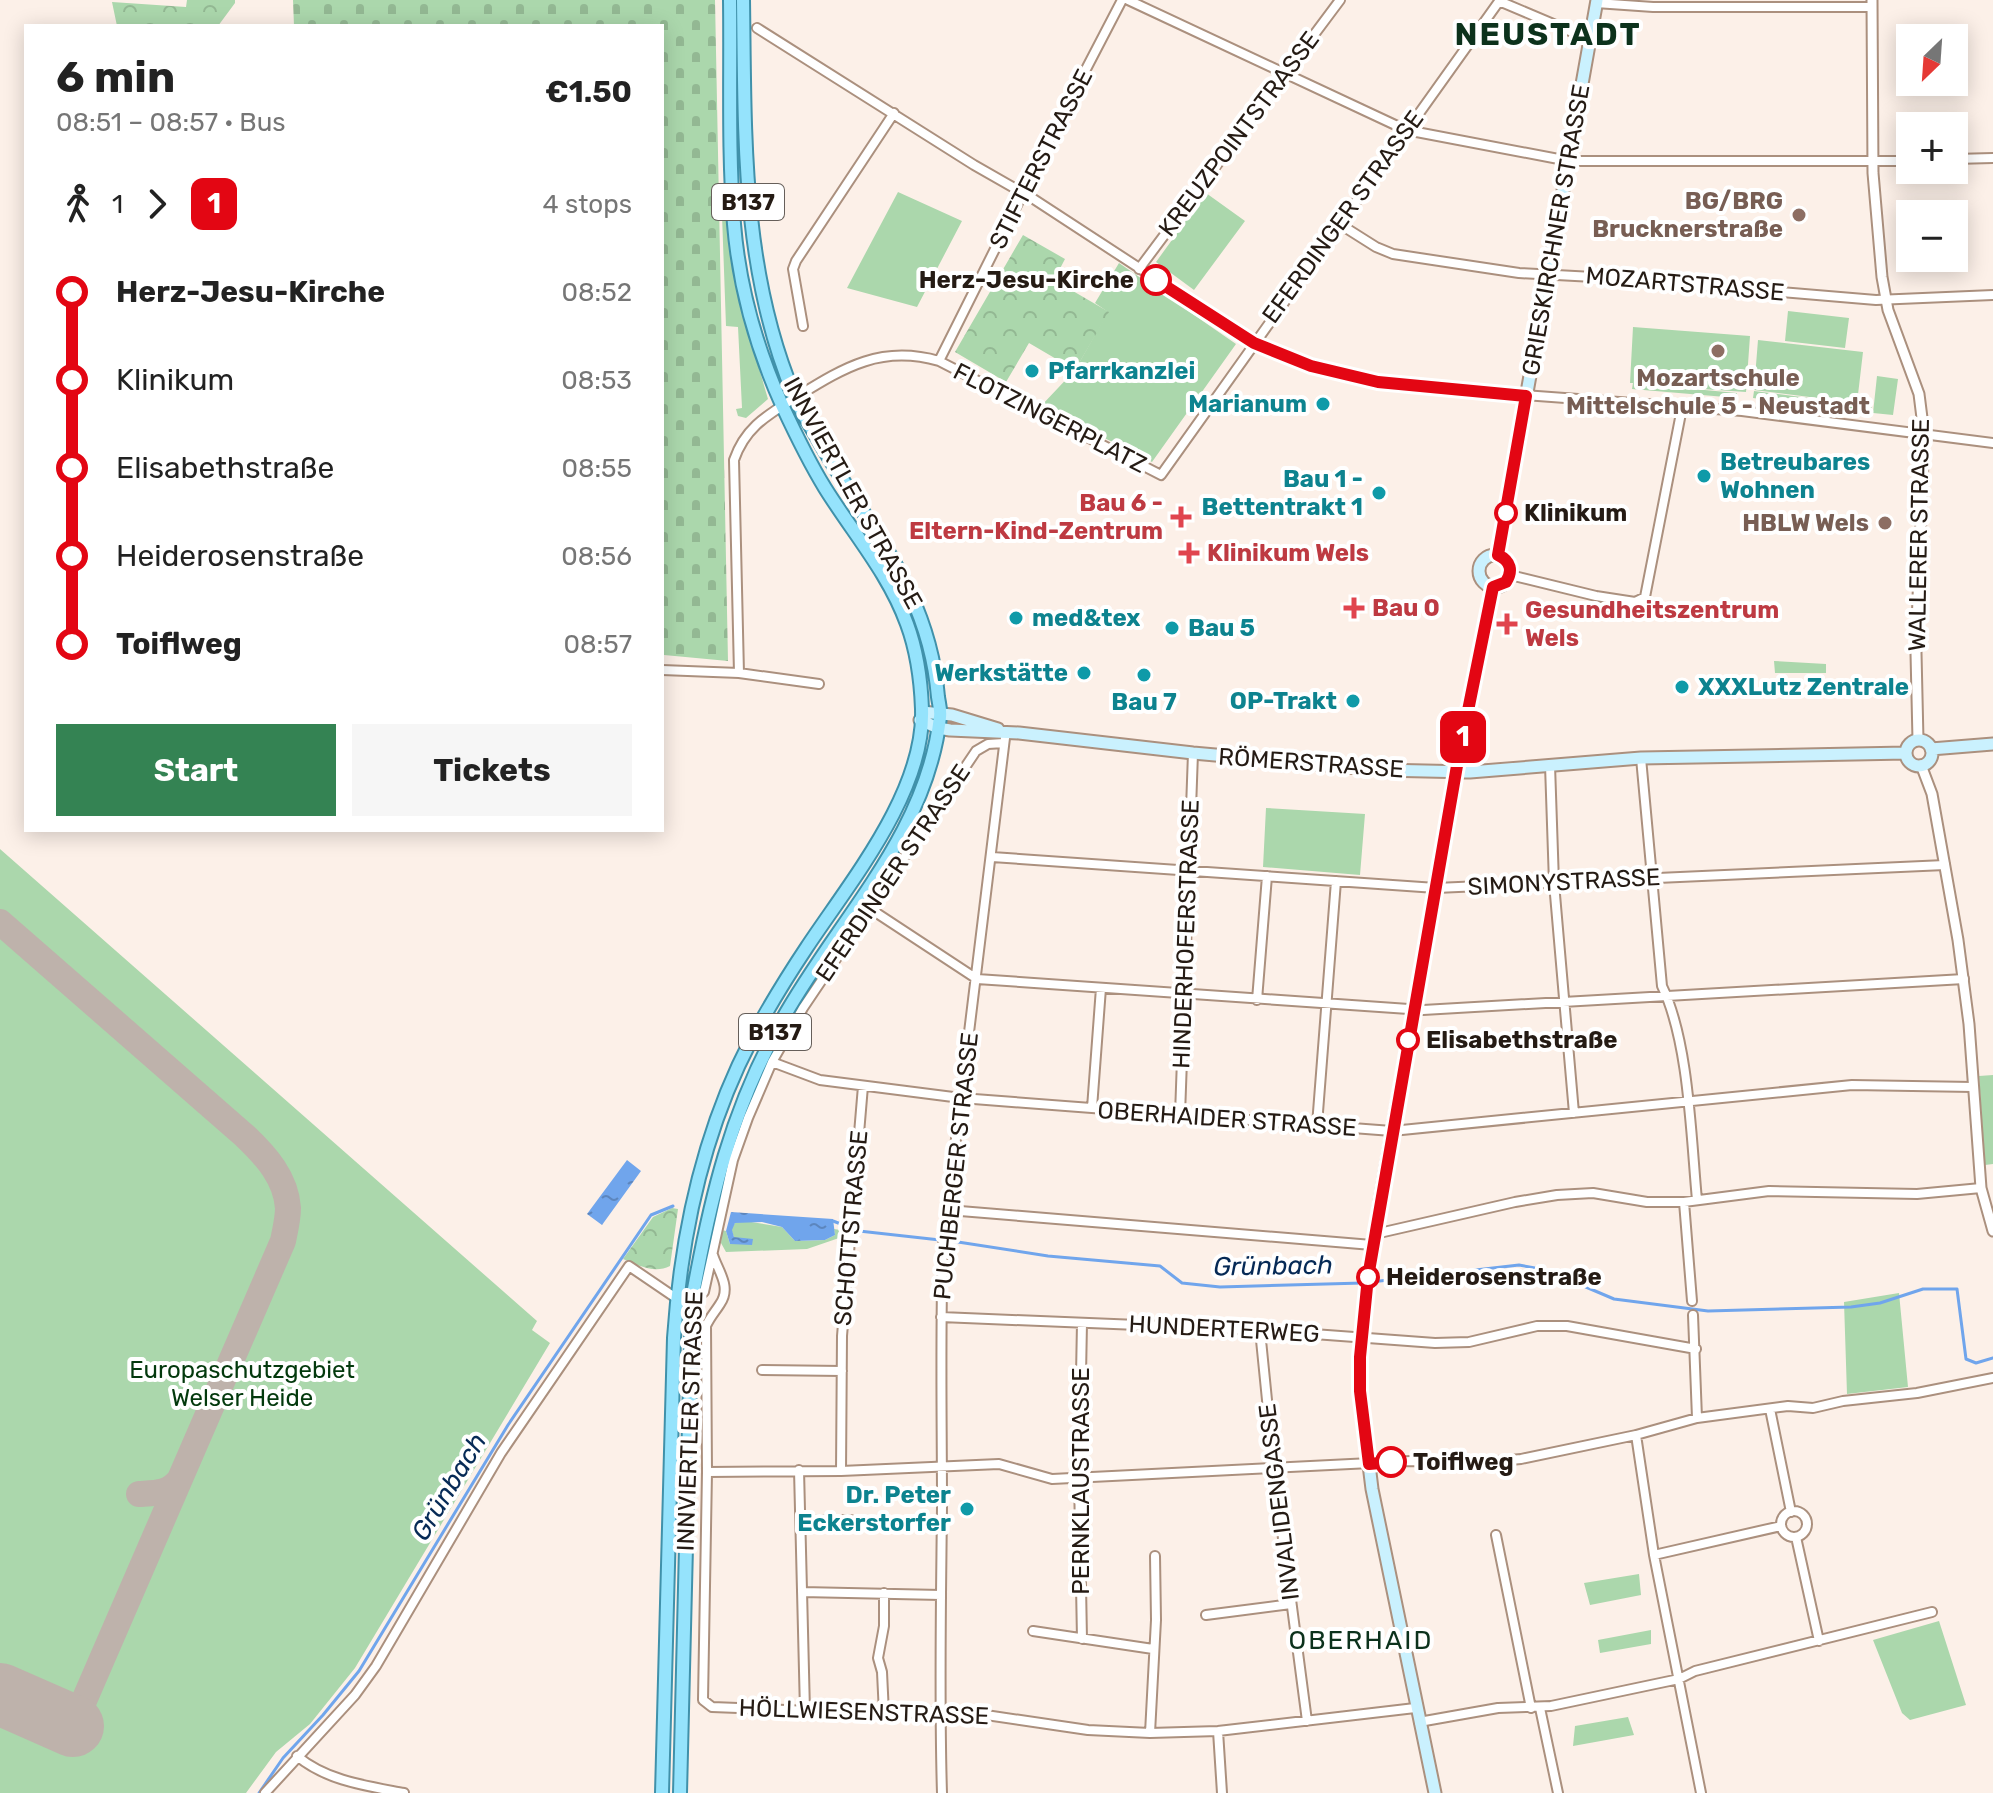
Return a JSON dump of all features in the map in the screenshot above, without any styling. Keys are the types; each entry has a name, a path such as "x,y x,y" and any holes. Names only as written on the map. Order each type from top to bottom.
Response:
{"main road":[{"name":"INNVIERTLER STRASSE","path":"662,1793 671,1381 676,1298 698,1180 735,1072 787,977 893,815 911,772 921,716 914,648 898,603 881,570 824,486 782,405 752,318 734,223 730,0"},
{"name":"INNVIERTLER STRASSE","path":"680,1793 692,1300 718,1173 751,1079 802,986 910,822 932,766 941,713 931,643 913,596 895,560 840,478 795,398 760,289 749,215 743,0"},
{"name":"GRIESKIRCHNER STRASSE","path":"1498,555 1596,2"},
{"path":"1498,555 1510,566 1510,575 1506,582 1493,587 1484,582 1479,567 1489,556 1498,555"},
{"path":"1435,1793 1415,1708 1369,1464 1360,1391 1361,1336 1392,1131 1456,772 1493,587"},
{"name":"RÖMERSTRASSE","path":"921,716 941,713 979,722 1005,738"},
{"name":"RÖMERSTRASSE","path":"921,716 938,728 1005,738 1068,737 1193,753 1381,770 1456,772 1641,758 1906,753"},
{"path":"1918,740 1931,749 1929,760 1921,765 1910,762 1906,753 1910,744 1918,740"},
{"path":"1931,749 1993,744"}],"street":[{"path":"1125,0 1406,130 1569,161 1896,161"},
{"name":"STIFTERSTRASSE","path":"939,361 1058,123 1125,0"},
{"name":"KREUZPOINTSTRASSE","path":"1139,269 1340,0"},
{"path":"1500,1 1591,40"},
{"name":"EFERDINGER STRASSE","path":"1161,475 1338,223 1500,1"},
{"path":"1596,2 1653,7 1872,3"},
{"name":"WALLERER STRASSE","path":"1872,3 1873,162 1885,301 1914,379 1924,434 1917,632 1918,740"},
{"path":"757,28 1024,194 1254,343 1311,366 1343,375 1428,388 1742,411 1993,443"},
{"path":"803,326 793,269 796,261 894,113"},
{"path":"1968,159 1993,158"},
{"name":"MOZARTSTRASSE","path":"1338,223 1393,254 1519,273 1885,301 1993,295"},
{"path":"739,673 734,460 749,429 831,374 855,363 879,357 924,357 939,361"},
{"name":"FLOTZINGERPLATZ","path":"939,361 1161,475"},
{"path":"1510,575 1596,596 1635,602 1645,597 1682,408"},
{"path":"664,670 739,673 819,684"},
{"name":"EFERDINGER STRASSE","path":"692,1300 704,1292 733,1160 772,1062 803,1008 976,751 1005,738"},
{"name":"PUCHBERGER STRASSE","path":"942,1793 939,1712 944,1241 1005,738"},
{"name":"HINDERHOFERSTRASSE","path":"1180,1115 1193,753"},
{"path":"1641,758 1662,986 1674,1015 1697,1200"},
{"path":"1550,765 1554,883 1574,1113"},
{"path":"1921,765 1932,794 1964,979 1981,1188 1993,1231"},
{"name":"SIMONYSTRASSE","path":"992,857 1436,888 1945,865"},
{"path":"1257,1000 1267,876"},
{"path":"1317,1125 1336,881"},
{"path":"869,908 977,979 1257,1000 1414,1010 1964,979"},
{"path":"1092,1108 1101,988"},
{"name":"OBERHAIDER STRASSE","path":"772,1062 820,1080 961,1098 1392,1131 1852,1085 1973,1087"},
{"name":"SCHOTTSTRASSE","path":"841,1471 849,1232 863,1086"},
{"path":"948,1210 1374,1239 1515,1202 1557,1195 1593,1193 1647,1202 1684,1202 1769,1191 1917,1194 1981,1188"},
{"path":"1684,1202 1692,1301"},
{"path":"712,1246 713,1257 726,1287 723,1301 706,1326 707,1472 841,1471 999,1464 1052,1479 1411,1461 1475,1463 1521,1459 1636,1435 1697,1418 1788,1406 1813,1408 1993,1378"},
{"path":"265,1793 355,1695 376,1666 501,1453 629,1266 676,1298 692,1300"},
{"path":"1693,1315 1697,1418"},
{"name":"HUNDERTERWEG","path":"941,1317 1260,1330 1435,1343 1469,1342 1537,1326 1567,1326 1696,1349"},
{"name":"PERNKLAUSTRASSE","path":"1082,1323 1079,1478 1082,1639"},
{"name":"INVALIDENGASSE","path":"1260,1330 1274,1470 1307,1721"},
{"path":"762,1370 842,1371"},
{"path":"1770,1409 1791,1512"},
{"path":"1636,1435 1654,1555 1701,1793"},
{"path":"799,1470 805,1711"},
{"name":"HÖLLWIESENSTRASSE","path":"707,1472 703,1700 712,1707 884,1714 959,1711 1088,1730 1150,1733 1218,1731 1415,1708"},
{"path":"1791,1512 1803,1515 1807,1521 1806,1529 1796,1537 1788,1536 1781,1526 1782,1520 1791,1512"},
{"path":"801,1521 851,1520"},
{"path":"1654,1555 1781,1526"},
{"path":"1496,1535 1558,1793"},
{"path":"1796,1537 1819,1641"},
{"path":"1150,1733 1155,1556"},
{"path":"802,1592 941,1595"},
{"path":"884,1593 884,1626 878,1658 882,1672 884,1714"},
{"path":"1206,1615 1291,1604"},
{"path":"1419,1722 1498,1708 1536,1708 1679,1679 1695,1671 1932,1612"},
{"path":"1033,1631 1153,1649"},
{"path":"1218,1731 1222,1793"},
{"path":"297,1756 310,1767 335,1778 404,1793"}],"green space":[{"path":"187,0 235,0 219,24 117,24 112,2 186,7"},
{"path":"293,0 715,0 728,661 664,655 664,24 294,24"},
{"path":"898,192 962,221 917,307 847,288"},
{"path":"1206,193 1245,221 1194,290 1156,262"},
{"path":"722,215 727,215 738,286 768,399 746,418 738,416 736,409 742,408 738,327 726,326"},
{"path":"1023,235 1065,259 1054,280 1109,312 1075,370 1029,343 1006,382 955,352"},
{"path":"1119,263 1236,344 1152,462 1041,406 1075,370 1108,312 1095,303"},
{"path":"1788,311 1849,318 1845,348 1785,341"},
{"path":"1633,327 1750,336 1746,392 1672,387 1737,393 1737,398 1632,389"},
{"path":"1758,340 1863,352 1857,403 1754,390"},
{"path":"1877,376 1898,379 1893,415 1873,413"},
{"path":"1754,391 1872,406 1871,413 1753,398"},
{"path":"1774,661 1826,664 1826,673 1775,673"},
{"path":"1266,808 1365,814 1360,875 1263,867"},
{"name":"Europaschutzgebiet Welser Heide","path":"0,849 537,1321 532,1330 550,1343 355,1668 310,1724 276,1752 246,1793 0,1793"},
{"path":"1993,1075 1993,1164 1985,1165 1979,1076"},
{"path":"672,1208 678,1209 670,1266 652,1269 623,1259 653,1217"},
{"path":"745,1221 782,1227 795,1241 825,1240 835,1235 834,1229 840,1230 839,1238 807,1249 726,1252 721,1243 722,1230 726,1231 730,1244 742,1239 734,1237 731,1229 735,1223"},
{"path":"1899,1293 1908,1387 1847,1394 1844,1302"},
{"path":"1639,1574 1641,1595 1590,1605 1584,1583"},
{"path":"1939,1621 1966,1705 1910,1720 1902,1713 1873,1640"},
{"path":"1651,1630 1651,1644 1600,1653 1598,1640"},
{"path":"1628,1717 1634,1735 1573,1746 1575,1726"}],"water":[{"path":"627,1160 641,1171 602,1225 587,1214"},
{"path":"731,1212 833,1219 835,1235 825,1240 795,1241 782,1227 762,1222 735,1223 732,1230 734,1237 753,1239 752,1245 730,1244 726,1231"}],"waterway":[{"name":"Grünbach","path":"259,1793 283,1758 359,1671 508,1425 651,1215 673,1206"},
{"name":"Grünbach","path":"833,1221 859,1231 1048,1256 1160,1266 1182,1283 1220,1287 1363,1283"},
{"name":"Grünbach","path":"1371,1282 1519,1265 1546,1270 1614,1299 1708,1311 1851,1307 1880,1303 1923,1289 1957,1289 1966,1359 1976,1363 1993,1358"}],"taxiway":[{"path":"0,922 253,1144 279,1177 288,1208 283,1241 73,1726"},
{"path":"139,1494 166,1490 180,1479"}],"runway":[{"path":"0,1694 73,1726"}],"bus line":[{"name":"1","path":"1156,280 1254,343 1311,366 1378,382 1526,396 1498,555 1510,566 1510,575 1506,582 1493,587 1458,760 1380,1201 1362,1323 1360,1391 1369,1464 1391,1462"}],"place":[{"name":"BG/BRG Brucknerstraße","path":"1799,215"},
{"name":"Herz-Jesu-Kirche","path":"1156,280"},
{"name":"Mozartschule Mittelschule 5 - Neustadt","path":"1718,351"},
{"name":"Pfarrkanzlei","path":"1032,371"},
{"name":"Marianum","path":"1323,404"},
{"name":"Betreubares Wohnen","path":"1704,476"},
{"name":"Bau 1 - Bettentrakt 1","path":"1379,493"},
{"name":"Klinikum","path":"1506,513"},
{"name":"Bau 6 - Eltern-Kind-Zentrum","path":"1181,517"},
{"name":"HBLW Wels","path":"1885,523"},
{"name":"Klinikum Wels","path":"1189,553"},
{"name":"Bau 0","path":"1354,608"},
{"name":"med&tex","path":"1016,618"},
{"name":"Gesundheitszentrum Wels","path":"1507,624"},
{"name":"Bau 5","path":"1172,628"},
{"name":"Werkstätte","path":"1084,673"},
{"name":"Bau 7","path":"1144,675"},
{"name":"XXXLutz Zentrale","path":"1682,687"},
{"name":"OP-Trakt","path":"1353,701"},
{"name":"Elisabethstraße","path":"1408,1040"},
{"name":"Heiderosenstraße","path":"1368,1277"},
{"name":"Toiflweg","path":"1391,1462"},
{"name":"Dr. Peter Eckerstorfer","path":"967,1509"}],"district":[{"name":"NEUSTADT","path":"1548,34"},
{"name":"OBERHAID","path":"1361,1640"}]}
